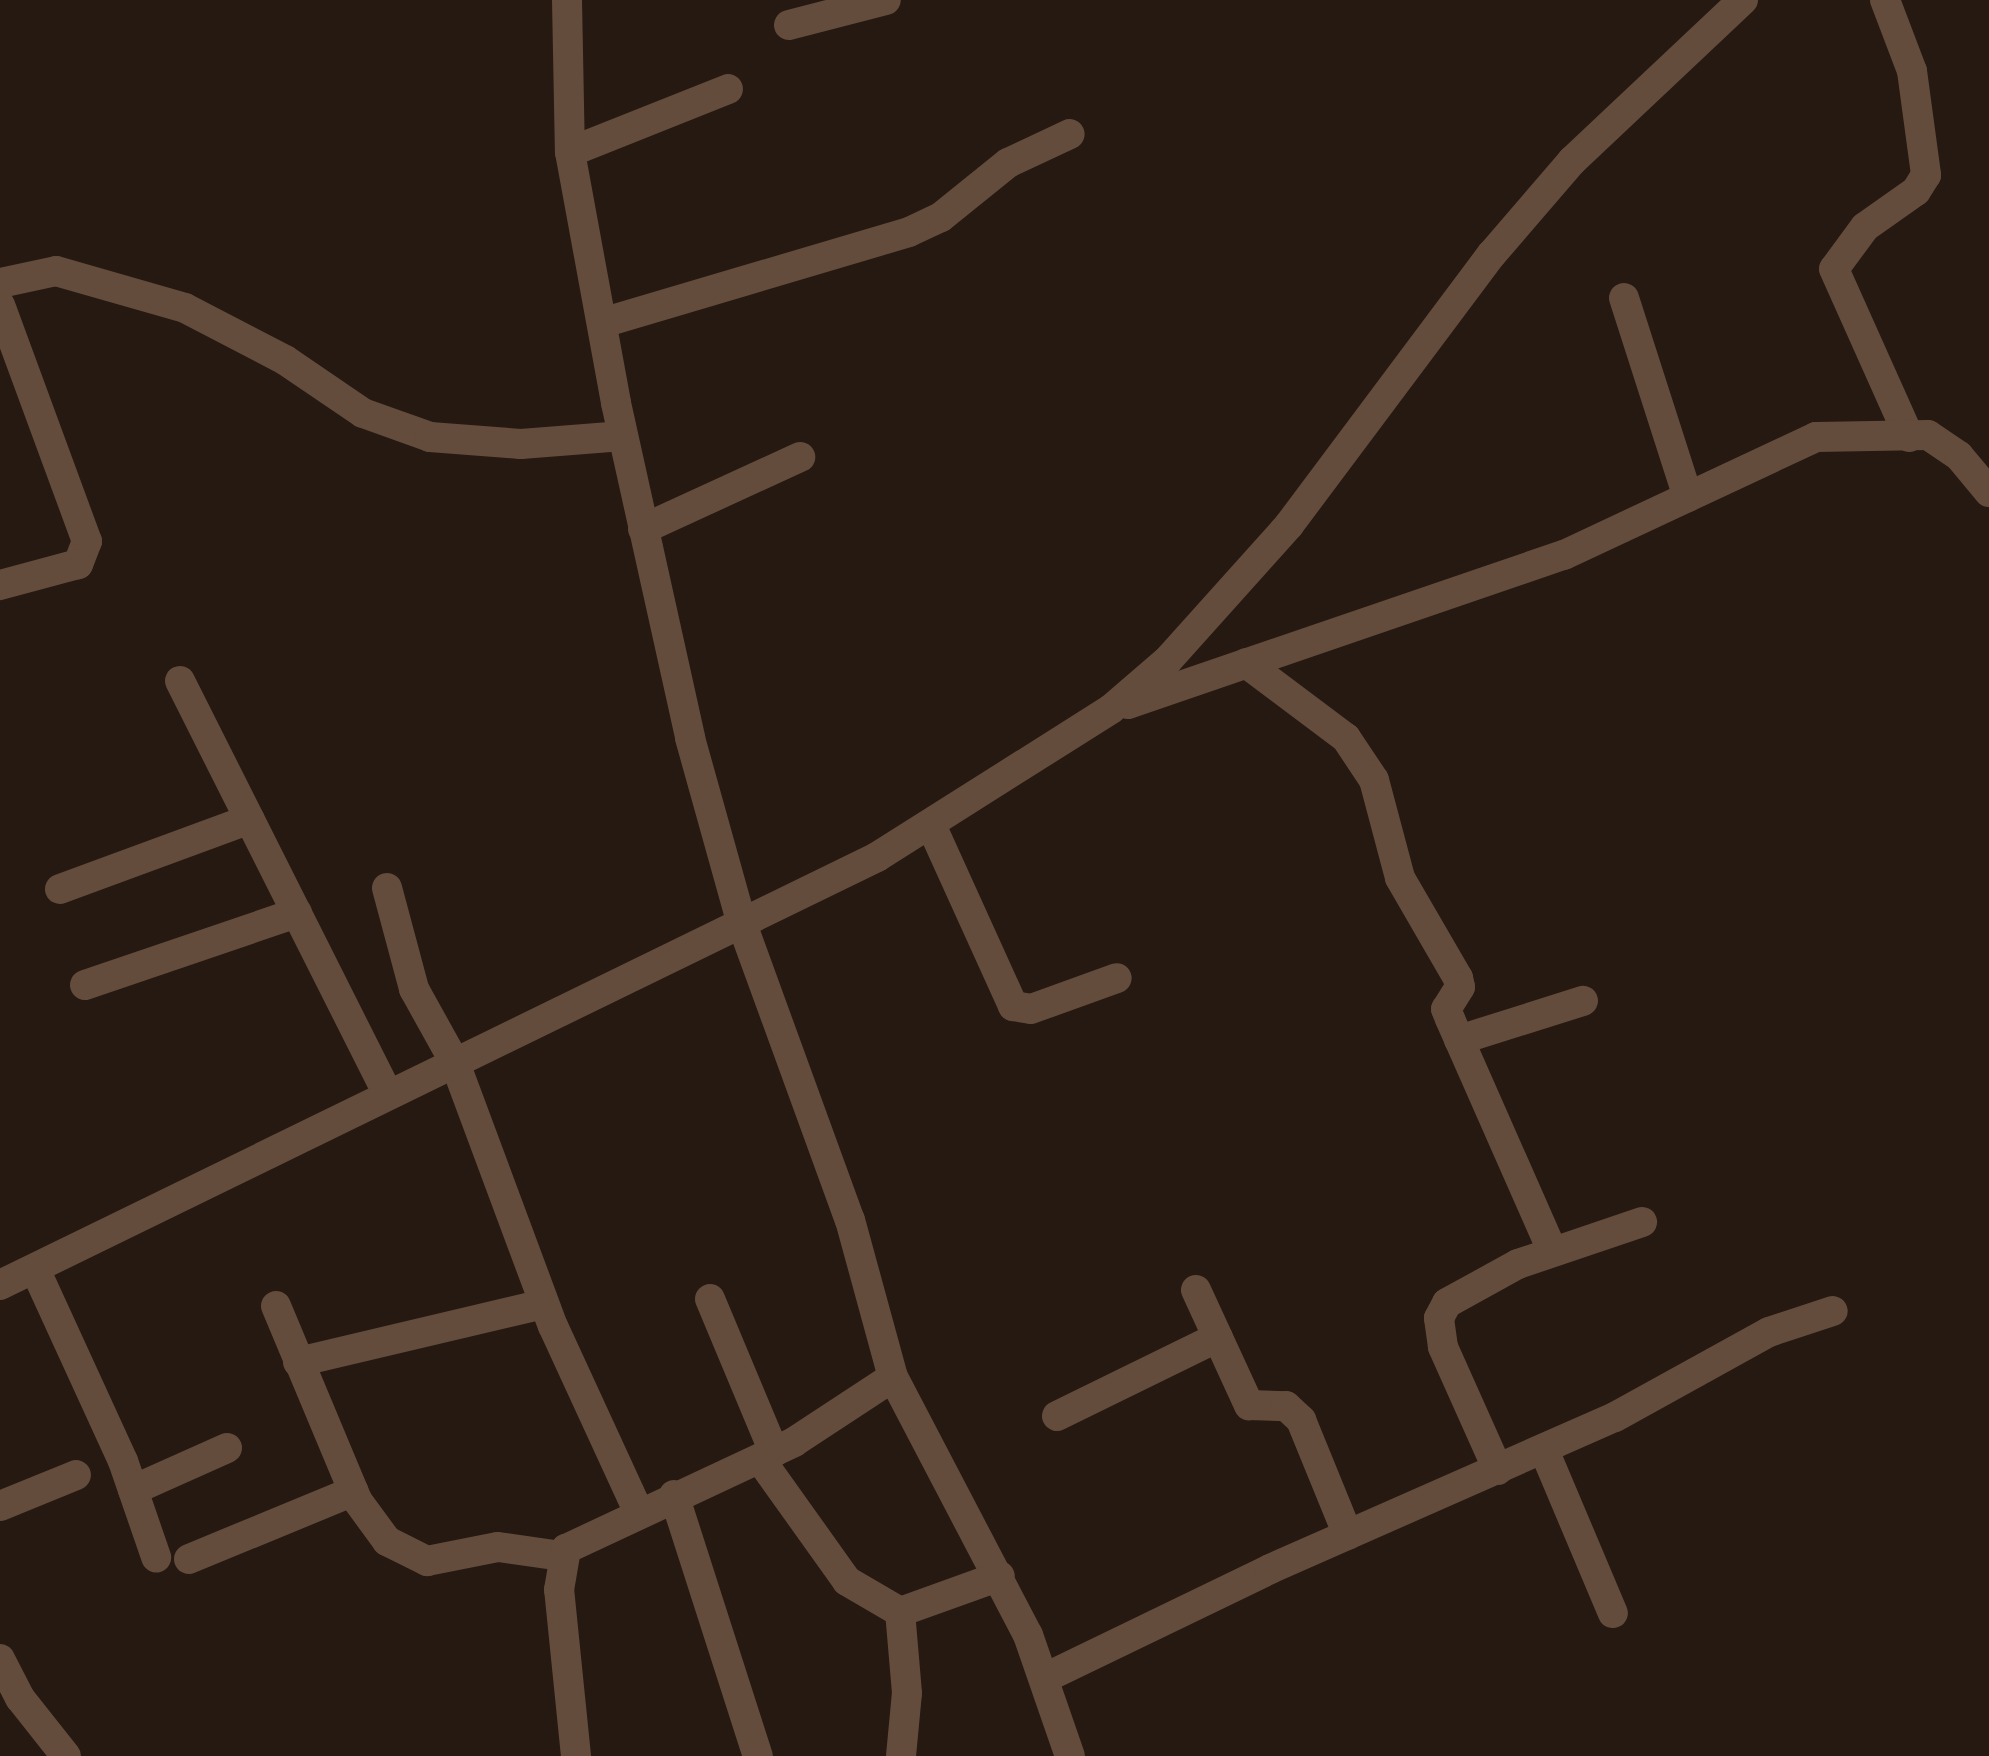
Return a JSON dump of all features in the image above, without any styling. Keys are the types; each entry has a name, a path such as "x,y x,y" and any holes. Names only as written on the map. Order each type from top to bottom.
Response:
{"street":[{"path":"567,0 570,152 623,436 690,738 742,924 850,1220 894,1377 1000,1576 1047,1677 1070,1756"},
{"path":"789,26 886,0"},
{"path":"0,1286 388,1093 742,924 931,825 1112,708 1168,660 1289,525 1492,254 1572,161 1743,0"},
{"path":"1885,0 1912,71 1925,133 1926,175 1916,191 1865,227 1834,269 1909,437"},
{"path":"570,152 728,89"},
{"path":"602,322 926,225 1008,162 1070,134"},
{"path":"0,283 56,272 185,308 231,329 363,413 430,437 521,444 623,436"},
{"path":"1624,298 1688,497"},
{"path":"0,305 87,541 78,564 0,586"},
{"path":"1112,708 1564,555 1816,437 1941,440 1989,492"},
{"path":"643,529 800,457"},
{"path":"1246,663 1346,738 1374,780 1400,878 1458,978 1460,988 1446,1009 1552,1250"},
{"path":"180,681 388,1093"},
{"path":"60,888 250,819"},
{"path":"931,825 1013,1006 1030,1008 1117,978"},
{"path":"387,888 414,989 455,1063 544,1304 638,1511"},
{"path":"85,985 297,913"},
{"path":"1459,1040 1583,1001"},
{"path":"1498,1470 1444,1347 1439,1318 1462,1292 1552,1250 1642,1222"},
{"path":"35,1269 133,1490 156,1557"},
{"path":"1196,1290 1249,1406 1294,1411 1348,1534"},
{"path":"710,1299 767,1455 847,1581 900,1612"},
{"path":"298,1362 544,1304"},
{"path":"276,1306 370,1523 414,1560 498,1547 560,1556 638,1511 767,1455 894,1377"},
{"path":"1047,1677 1348,1534 1544,1450 1757,1338 1833,1311"},
{"path":"1057,1416 1218,1337"},
{"path":"133,1490 227,1448"},
{"path":"1544,1450 1613,1613"},
{"path":"0,1506 76,1475"},
{"path":"190,1559 354,1491"},
{"path":"674,1495 758,1756"},
{"path":"560,1556 563,1661 576,1756"},
{"path":"900,1612 1000,1576"},
{"path":"900,1612 907,1693 901,1756"},
{"path":"0,1660 20,1698 66,1756"}]}
